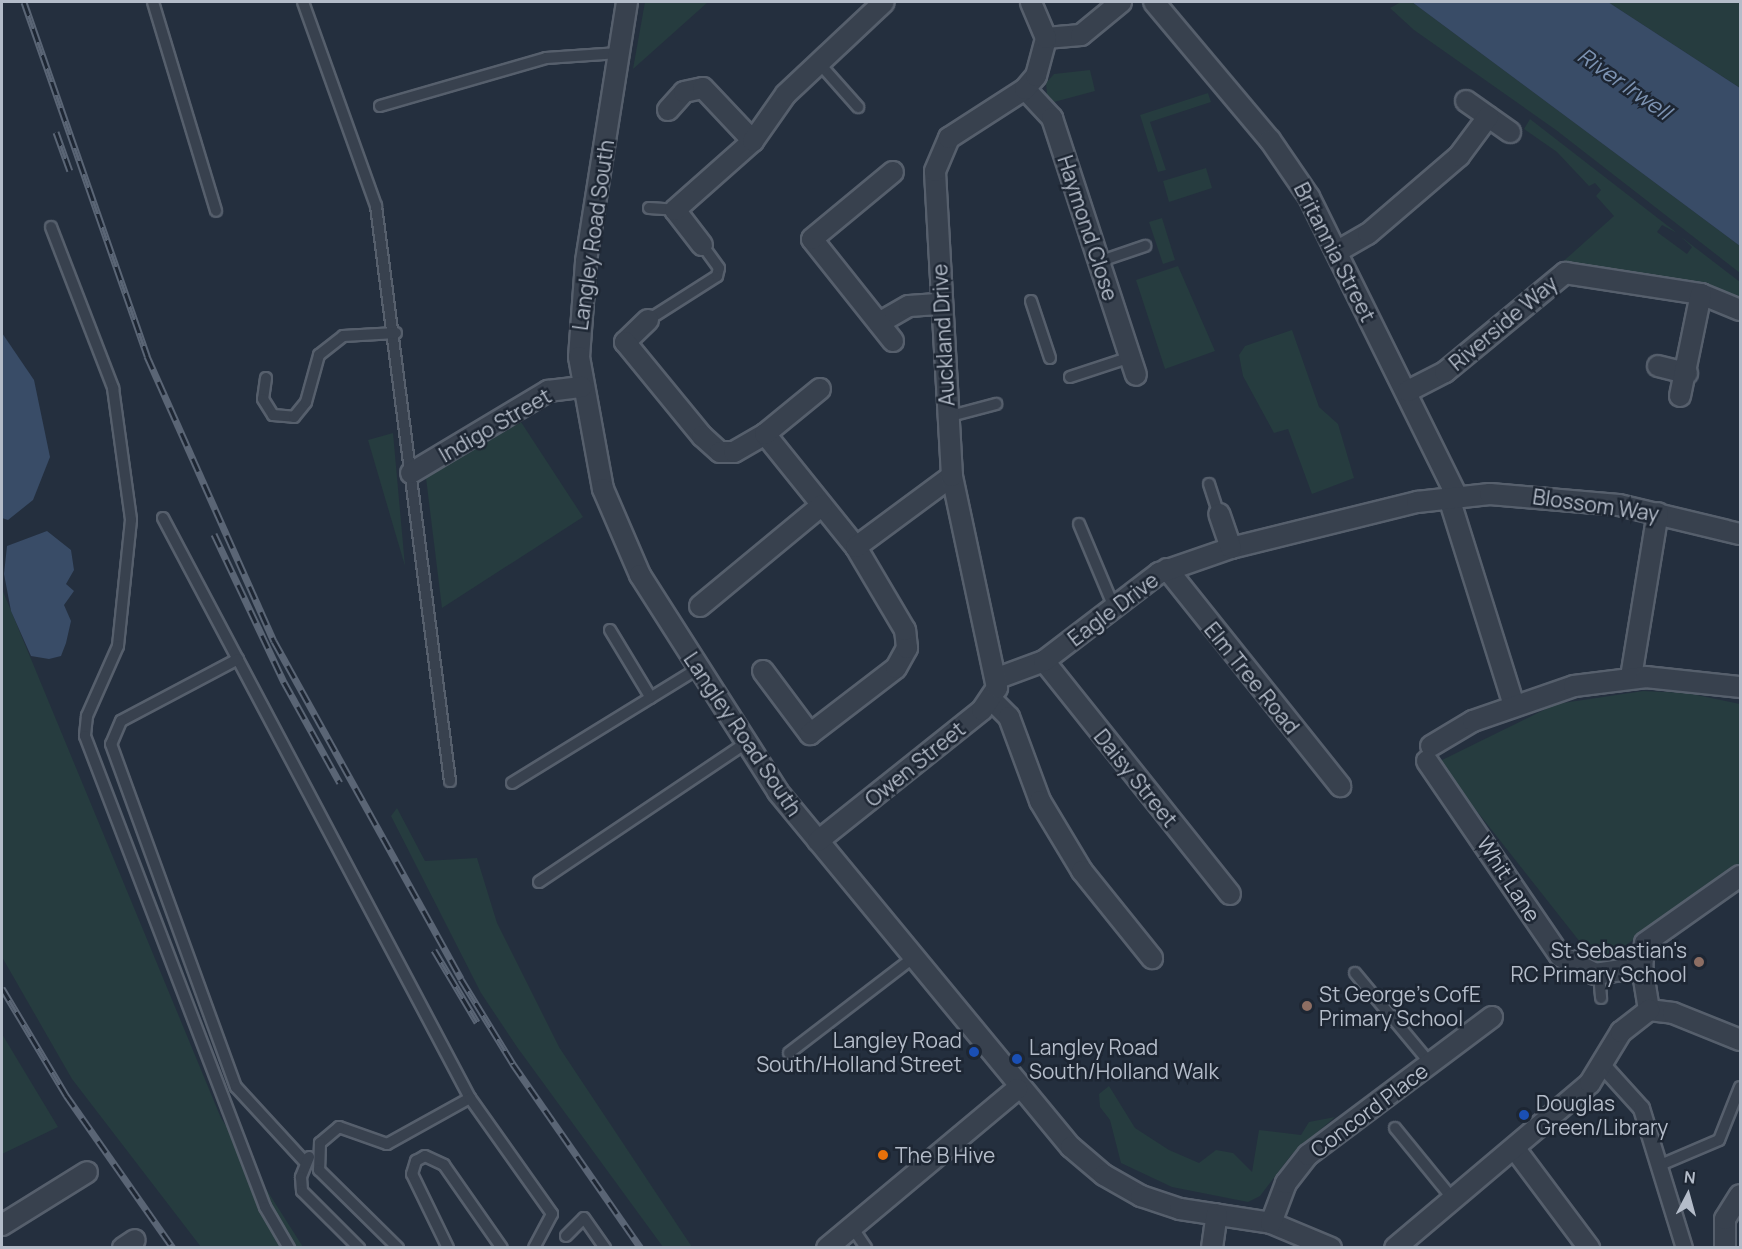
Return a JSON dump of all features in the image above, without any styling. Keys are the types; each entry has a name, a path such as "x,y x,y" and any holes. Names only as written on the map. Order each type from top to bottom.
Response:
{"street":[{"name":"Langley Road South","path":"627,2 582,295 582,387 594,459 613,519 640,575 744,744 818,841 914,957 1017,1089 1071,1147 1113,1181 1160,1203 1270,1223 1331,1248"},
{"path":"702,245 675,210 753,141 786,94 884,2"},
{"path":"1031,2 1046,38 1081,35 1121,2"},
{"name":"Britannia Street","path":"1154,2 1283,156 1338,251 1343,272 1408,391 1453,497 1514,706"},
{"name":"Auckland Drive","path":"998,678 952,476 935,171 939,153 955,132 1025,89 1042,62 1046,38"},
{"path":"668,110 684,92 703,88 753,141"},
{"name":"Haymond Close","path":"1025,89 1052,118 1134,366"},
{"path":"1466,101 1510,132"},
{"path":"1338,251 1368,234 1459,156 1488,117"},
{"path":"893,172 813,239 893,341"},
{"name":"Riverside Way","path":"1408,391 1445,372 1560,274 1701,294 1740,310"},
{"path":"1680,396 1687,373 1701,294"},
{"path":"879,323 909,306 941,303"},
{"path":"648,320 625,342 713,448 741,451 820,389"},
{"path":"1658,366 1687,373"},
{"name":"Indigo Street","path":"411,473 548,391 582,387"},
{"path":"763,671 810,734 896,668 907,648 905,630 856,548 765,434"},
{"path":"856,548 952,476"},
{"name":"Blossom Way","path":"1453,497 1556,497 1658,513 1740,534"},
{"name":"Eagle Drive","path":"998,678 1044,661 1113,605 1167,568 1231,548 1453,497"},
{"path":"700,606 822,505"},
{"path":"1630,677 1658,513"},
{"path":"1219,514 1231,548"},
{"name":"Elm Tree Road","path":"1167,568 1340,786"},
{"name":"Daisy Street","path":"1044,661 1230,894"},
{"path":"1514,706 1574,686 1630,677 1740,687"},
{"path":"998,678 992,699 1009,717 1040,801 1082,871 1152,958"},
{"name":"Owen Street","path":"818,841 992,699"},
{"name":"Whit Lane","path":"1514,706 1429,754 1560,956 1573,967 1599,974 1641,967"},
{"path":"1649,1010 1641,967 1645,943 1740,876"},
{"path":"1395,1248 1515,1149 1604,1067 1621,1032 1649,1010 1673,1013 1740,1040"},
{"name":"Concord Place","path":"1270,1223 1286,1183 1308,1155 1492,1017"},
{"path":"1604,1067 1641,1108 1684,1248"},
{"path":"827,1248 1017,1089"},
{"path":"1515,1149 1589,1248"},
{"path":"2,1225 87,1172"},
{"path":"1725,1248 1725,1219 1740,1195"},
{"path":"1212,1248 1217,1214"}],"lane":[{"path":"153,2 216,211"},
{"path":"303,2 376,206 396,333 411,473 450,781"},
{"path":"380,106 546,58 619,53"},
{"path":"819,63 858,107"},
{"path":"649,208 675,210"},
{"path":"51,227 113,388 131,520 118,645 87,716 85,736 265,1207 289,1248"},
{"path":"648,320 717,276 719,268 702,245"},
{"path":"1098,262 1145,246"},
{"path":"1031,301 1050,358"},
{"path":"266,378 262,399 273,415 294,417 306,402 319,355 343,336 396,333"},
{"path":"1070,377 1134,366"},
{"path":"947,417 996,404"},
{"path":"1209,483 1219,514"},
{"path":"163,518 470,1098 552,1214 534,1248"},
{"path":"1079,524 1113,605"},
{"path":"610,630 651,698"},
{"path":"238,659 121,721 111,744 236,1087 305,1162"},
{"path":"512,783 697,669"},
{"path":"539,882 744,744"},
{"path":"789,1053 914,957"},
{"path":"1355,973 1430,1063"},
{"path":"1599,974 1601,998"},
{"path":"1658,1166 1719,1140 1740,1087"},
{"path":"359,1248 302,1191 305,1162 320,1143 339,1127 387,1144 470,1098"},
{"path":"1729,1118 1740,1123"},
{"path":"1395,1128 1453,1199"},
{"path":"320,1143 319,1170 398,1248"},
{"path":"448,1248 412,1174 416,1161 425,1156 444,1165 502,1248"},
{"path":"566,1236 584,1218 605,1248"},
{"path":"852,1227 866,1248"}],"green space":[{"path":"645,2 708,2 633,69"},
{"path":"1401,2 1412,2 1740,246 1740,273 1556,130 1414,30 1390,8"},
{"path":"1608,2 1740,2 1740,88"},
{"path":"1090,70 1095,91 1054,102 1047,94 1046,83 1054,74"},
{"path":"1208,93 1211,102 1150,122 1166,170 1158,172 1140,115"},
{"path":"1530,119 1677,233 1662,225 1657,232 1687,254 1692,247 1680,236 1740,282 1740,302 1558,266 1614,216 1596,196 1601,190 1595,183 1589,186 1557,152 1524,129"},
{"path":"1206,168 1212,188 1169,202 1163,181"},
{"path":"1162,218 1175,260 1163,264 1149,222"},
{"path":"1178,266 1215,351 1165,369 1136,280"},
{"path":"1292,330 1319,407 1338,424 1354,478 1312,494 1288,429 1274,433 1243,376 1239,355 1245,346"},
{"path":"521,422 583,517 442,608 426,478"},
{"path":"393,433 405,566 368,440"},
{"path":"2,589 221,1118 303,1247 201,1247 72,1079 2,957"},
{"path":"1643,691 1687,693 1740,704 1740,863 1604,961 1595,961 1438,762 1556,704"},
{"path":"397,808 425,861 477,858 497,923 559,1047 692,1247 663,1247 517,1047 481,993 391,816"},
{"path":"2,1034 58,1127 2,1154"},
{"path":"1109,1086 1135,1128 1169,1150 1199,1163 1216,1150 1233,1153 1252,1172 1259,1130 1301,1135 1309,1122 1335,1117 1292,1154 1260,1196 1248,1202 1172,1187 1121,1163 1110,1120 1100,1107 1099,1094"}],"water":[{"name":"River Irwell","path":"1412,2 1608,2 1740,88 1740,246"},
{"path":"2,333 34,380 50,457 33,500 8,520 2,518"},
{"path":"47,531 71,550 74,570 66,584 74,591 64,605 71,621 66,643 61,656 49,659 31,656 11,611 4,574 7,546"}],"railway":[{"path":"24,2 147,356 274,641 461,979 513,1064 641,1248"},
{"path":"56,132 70,171"},
{"path":"214,534 284,682 340,783"},
{"path":"434,950 477,1022"},
{"path":"2,988 66,1095 173,1248"}],"place":[{"name":"St Sebastian's RC Primary School","path":"1699,962"},
{"name":"St George's CofE Primary School","path":"1307,1006"},
{"name":"Langley Road South/Holland Street","path":"974,1052"},
{"name":"Langley Road South/Holland Walk","path":"1017,1059"},
{"name":"Douglas Green/Library","path":"1524,1115"},
{"name":"The B Hive","path":"883,1155"}]}
